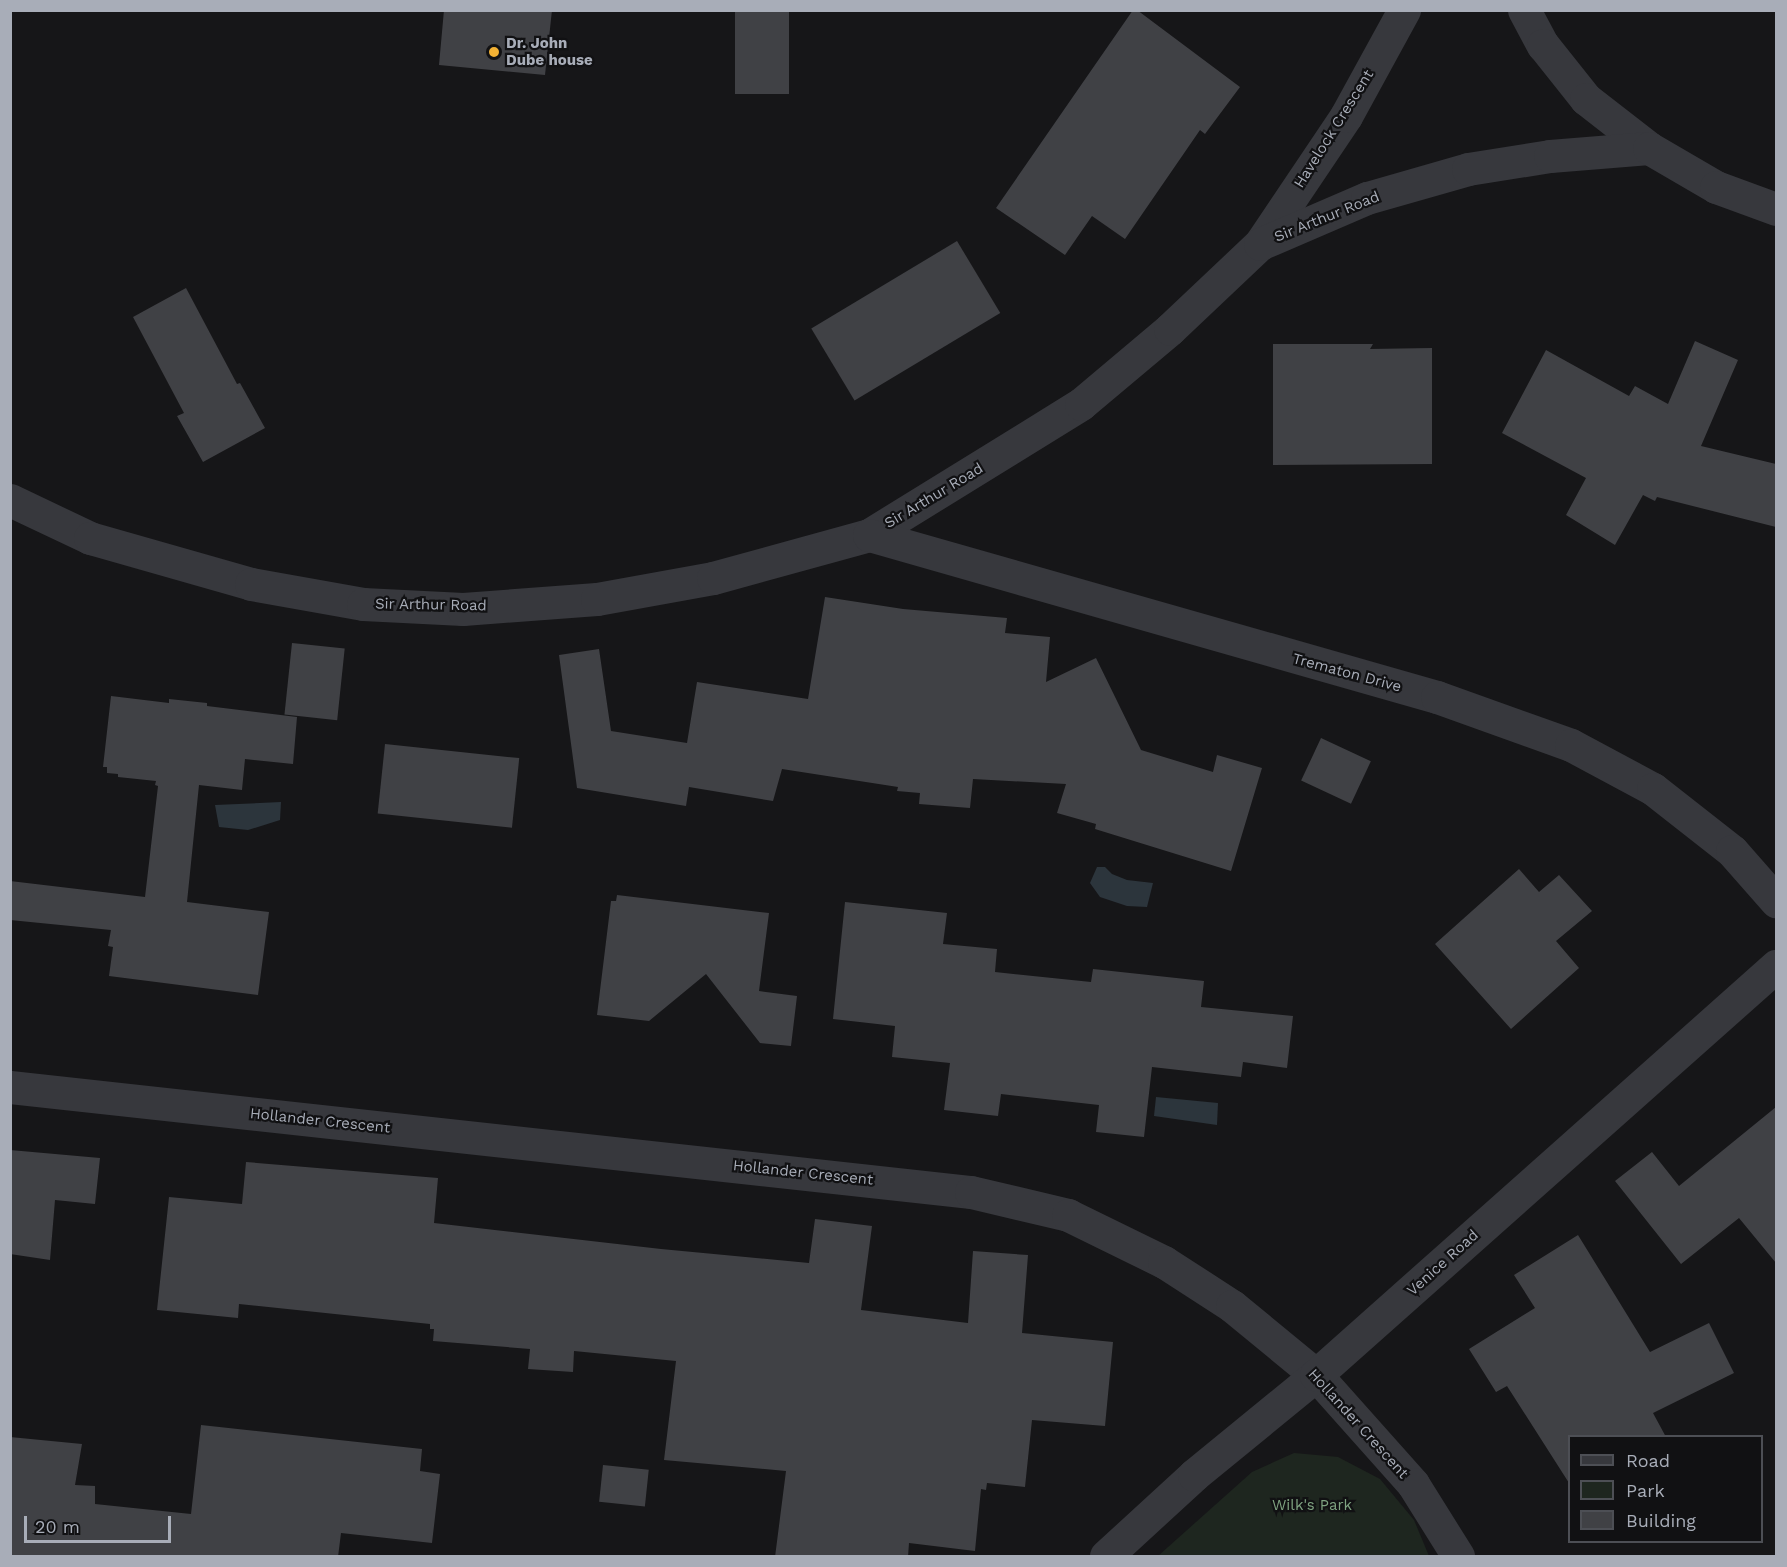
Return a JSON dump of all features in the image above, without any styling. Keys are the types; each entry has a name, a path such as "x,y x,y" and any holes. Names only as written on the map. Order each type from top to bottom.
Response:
{"street":[{"name":"Havelock Crescent","path":"1260,244 1346,116 1404,10"},
{"path":"1524,10 1543,45 1586,99 1649,148 1716,188 1776,209"},
{"name":"Sir Arthur Road","path":"10,500 90,537 251,584 363,604 452,608 597,599 713,578 869,536 1081,404 1170,329 1260,244 1367,198 1468,169 1550,156 1649,148"},
{"name":"Trematon Drive","path":"869,536 1437,697 1571,745 1653,789 1732,851 1776,901"},
{"name":"Venice Road","path":"1106,1557 1194,1475 1316,1375 1776,966"},
{"name":"Hollander Crescent","path":"10,1087 971,1192 1068,1215 1164,1262 1233,1306 1316,1375 1413,1484 1458,1557"}],"green space":[{"name":"Wilk's Park","path":"1294,1453 1338,1457 1380,1479 1414,1520 1429,1556 1158,1556 1252,1472"}],"shaded area":[{"path":"281,802 280,820 248,830 219,827 215,805"},
{"path":"1097,867 1105,867 1112,874 1127,880 1153,883 1147,907 1127,906 1100,897 1090,883"},
{"path":"1156,1097 1218,1103 1217,1125 1154,1116"}],"building":[{"path":"444,10 552,10 545,75 439,65"},
{"path":"735,10 789,10 789,94 735,94"},
{"path":"1133,10 1137,10 1240,87 1205,134 1200,130 1125,239 1092,216 1065,255 996,208"},
{"path":"957,241 1000,313 855,401 811,329"},
{"path":"186,288 237,384 240,383 265,428 203,462 177,416 184,413 133,317"},
{"path":"1695,341 1738,360 1701,446 1776,464 1776,527 1657,497 1655,501 1643,495 1615,545 1566,515 1586,478 1502,433 1546,350 1629,396 1635,386 1668,404"},
{"path":"1273,344 1373,344 1370,349 1432,348 1432,464 1273,465"},
{"path":"825,597 903,609 1007,618 1005,633 1050,637 1046,682 1096,658 1141,750 1213,772 1217,755 1262,768 1231,871 1095,829 1096,824 1057,813 1066,784 973,779 970,808 919,804 920,793 897,791 898,787 782,769 773,801 689,787 686,806 577,788 559,655 599,649 611,731 687,743 697,682 808,699"},
{"path":"292,643 345,649 337,720 284,715"},
{"path":"111,696 169,703 169,699 207,703 207,706 297,717 293,764 245,759 242,790 199,785 187,902 269,912 258,995 109,976 113,947 108,946 111,930 10,920 10,881 145,897 158,786 155,785 156,781 118,777 118,774 107,773 107,767 103,767"},
{"path":"1321,738 1371,761 1351,804 1301,781"},
{"path":"385,744 519,758 512,828 378,814"},
{"path":"1519,869 1539,892 1559,875 1592,911 1556,941 1579,968 1511,1029 1435,944"},
{"path":"617,895 769,913 759,991 797,996 791,1046 760,1043 706,974 649,1021 597,1015 611,901 616,901"},
{"path":"845,902 947,913 943,944 997,949 995,972 1091,982 1093,969 1204,981 1201,1007 1293,1016 1287,1068 1243,1062 1241,1077 1152,1067 1144,1137 1096,1132 1099,1105 1001,1094 998,1116 944,1110 950,1063 892,1057 895,1026 833,1019"},
{"path":"1776,1107 1776,1263 1739,1218 1681,1264 1615,1181 1652,1152 1679,1186"},
{"path":"10,1150 100,1158 95,1204 55,1200 50,1260 10,1254"},
{"path":"246,1162 438,1178 434,1223 661,1249 809,1263 815,1219 872,1226 861,1310 968,1323 973,1251 1028,1255 1022,1333 1113,1342 1105,1426 1032,1420 1025,1487 987,1483 986,1490 981,1489 975,1551 909,1543 908,1557 775,1557 786,1471 664,1460 676,1361 574,1351 573,1372 528,1369 530,1349 433,1341 434,1329 430,1329 430,1324 239,1304 238,1318 157,1310 169,1197 242,1204"},
{"path":"1578,1235 1650,1352 1709,1323 1734,1373 1653,1413 1665,1435 1568,1435 1568,1481 1507,1386 1496,1392 1469,1349 1535,1308 1514,1275"},
{"path":"201,1425 422,1449 420,1471 440,1474 432,1543 341,1533 338,1557 10,1557 10,1437 82,1444 75,1485 95,1486 95,1504 191,1514"},
{"path":"603,1465 649,1470 645,1507 599,1502"}],"place":[{"name":"Dr. John Dube house","path":"494,52"}]}
